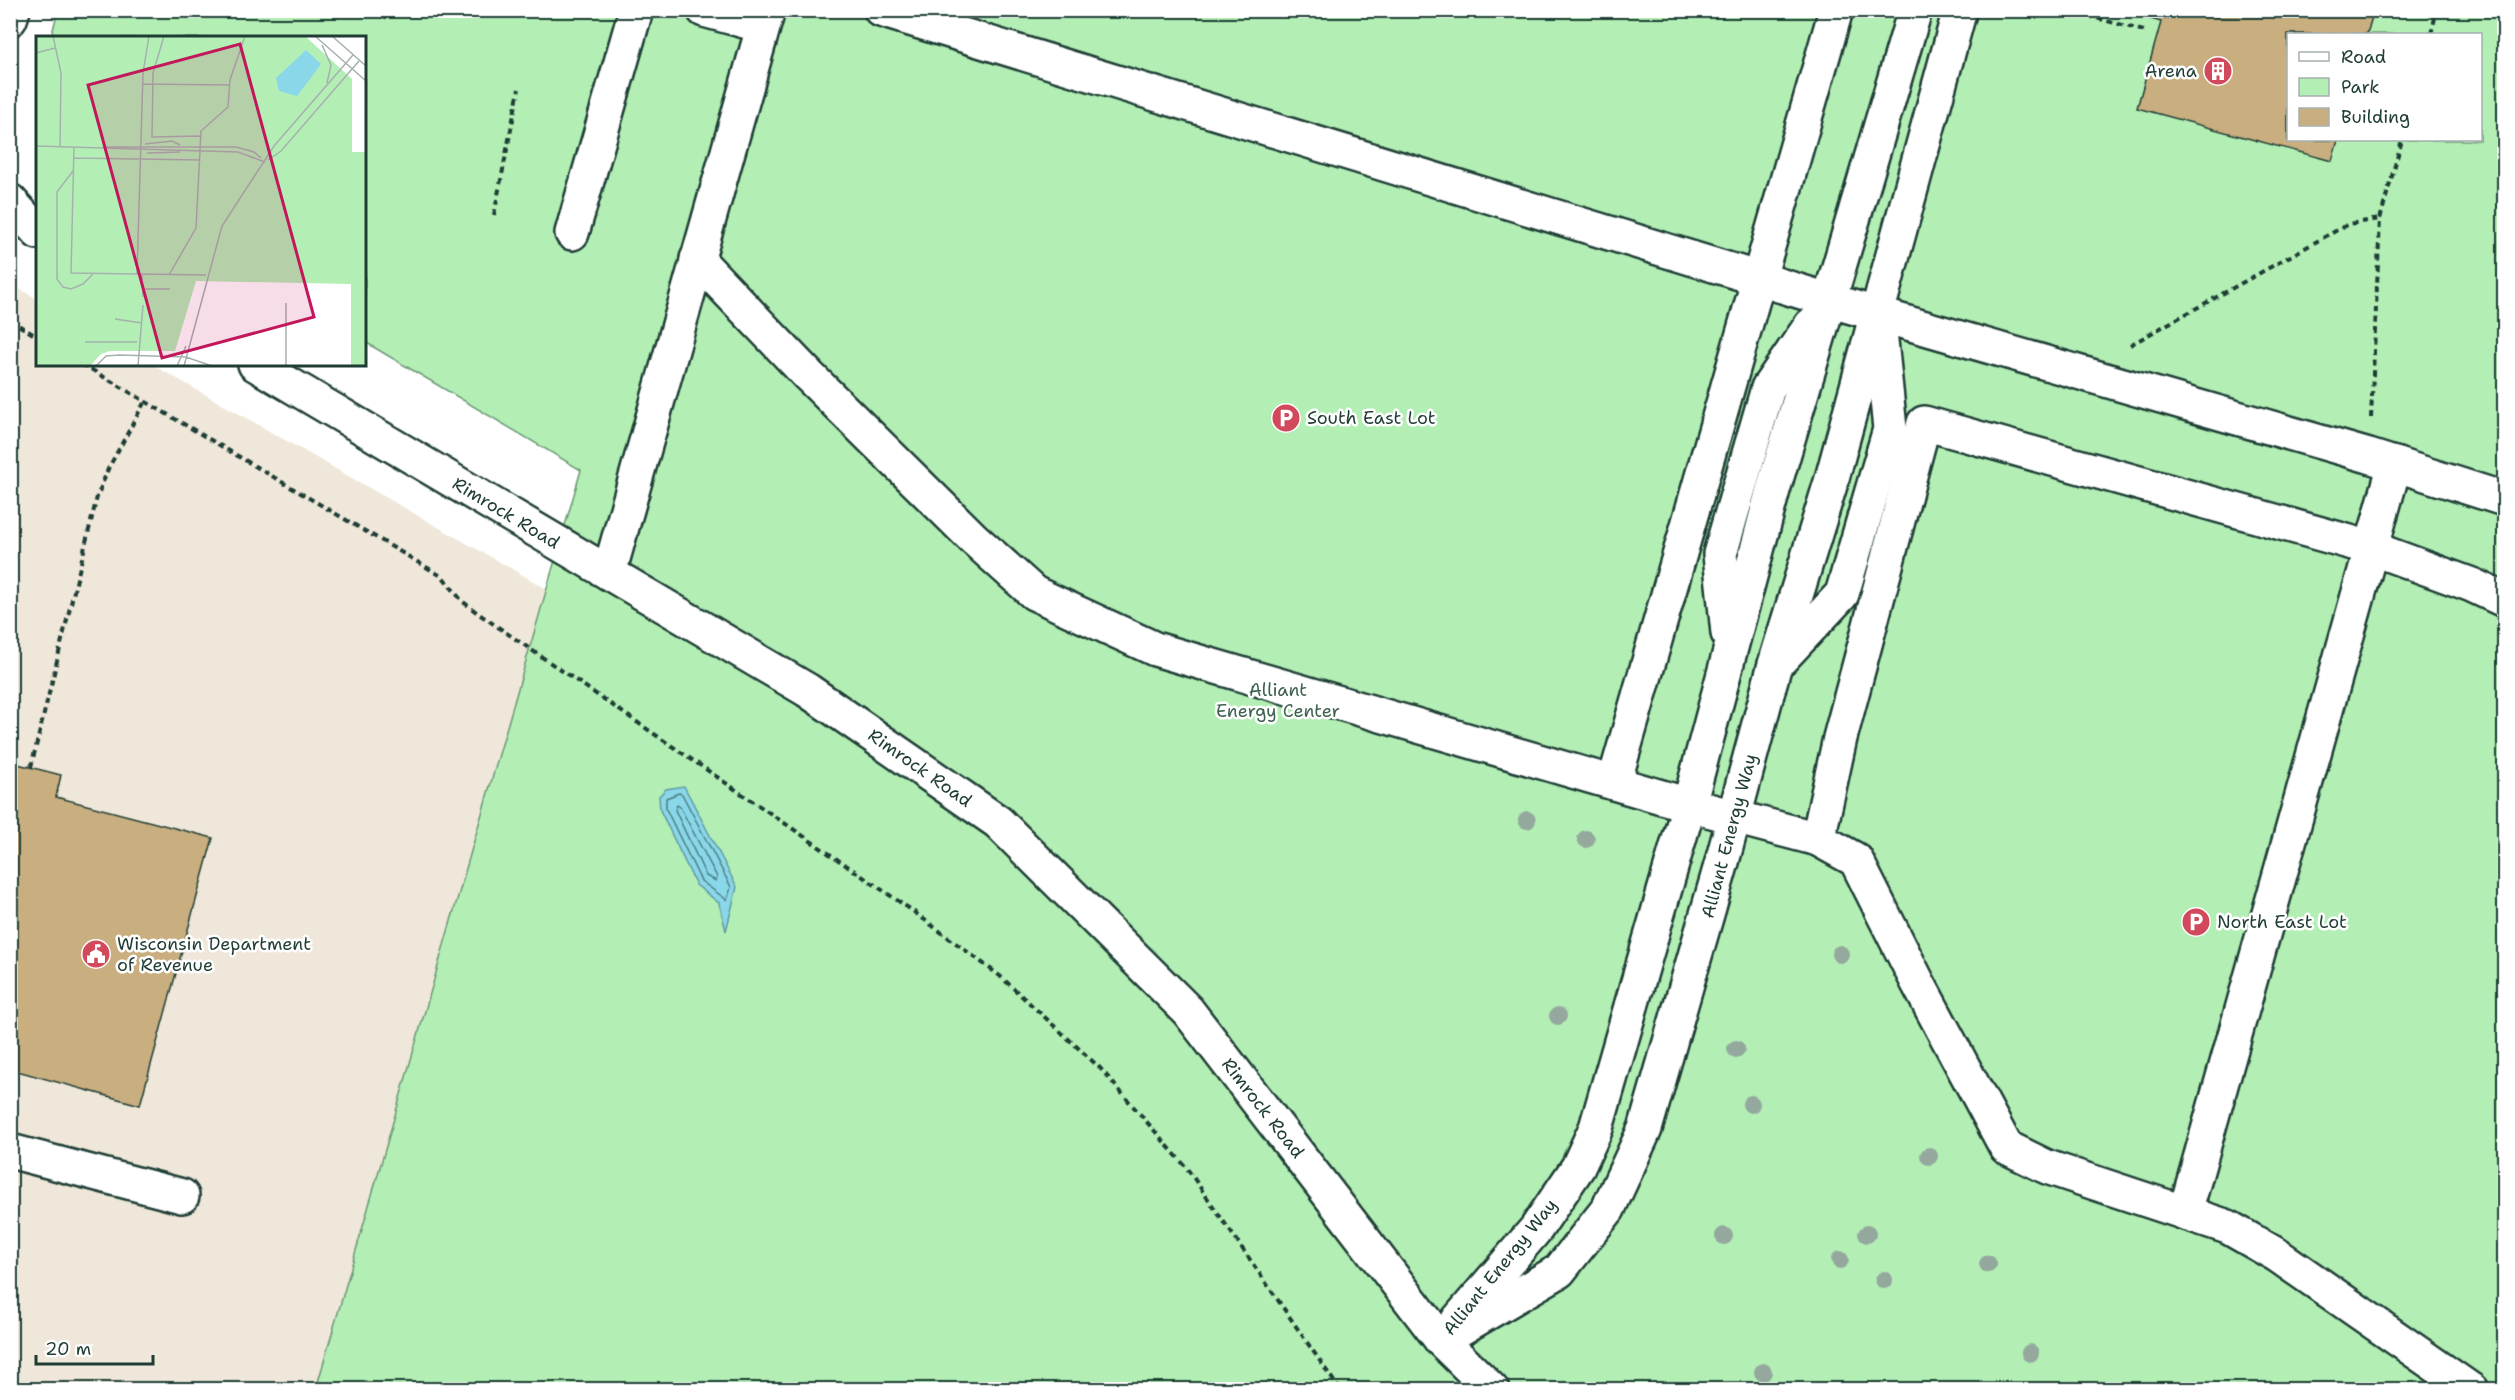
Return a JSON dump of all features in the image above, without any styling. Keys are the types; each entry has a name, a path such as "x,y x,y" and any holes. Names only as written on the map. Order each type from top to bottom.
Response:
{"main road":[{"path":"10,19 13,10"},
{"path":"572,233 636,10"},
{"path":"609,573 765,18 704,10"},
{"path":"880,10 1828,300 2382,460 2505,499"},
{"path":"1614,783 1836,10"},
{"path":"1828,300 1915,10"},
{"name":"Alliant Energy Way","path":"1441,1340 1559,1271 1608,1209 1645,1129 1775,664 1831,482 1878,315 1958,10"},
{"path":"10,201 36,230"},
{"path":"10,230 36,238"},
{"path":"697,260 808,375 973,538 1034,592 1155,648 1689,805 1818,839 1856,860 1918,983 2006,1147 2047,1167 2228,1227 2277,1255 2471,1389"},
{"name":"Alliant Energy Way","path":"1441,1340 1536,1229 1578,1167 1596,1128 1689,805 1730,653 1720,554 1768,388 1828,300"},
{"path":"1775,664 1842,594 1855,550 1890,429 1878,315"},
{"name":"Rimrock Road","path":"258,366 807,690 998,822 1188,1011 1441,1340 1492,1389"},
{"path":"1818,839 1840,738 1924,423 2371,548 2472,585 2505,600"},
{"path":"2185,1213 2371,548 2382,460"},
{"path":"10,1151 182,1196"},
{"name":"Rimrock Road","path":"1441,1340 1460,1389"}],"path":[{"path":"2067,10 2144,31"},
{"path":"2431,33 2437,10"},
{"path":"494,215 519,89"},
{"path":"2382,460 2380,219 2402,141"},
{"path":"2130,345 2348,224 2380,219"},
{"path":"10,320 36,336"},
{"path":"85,366 144,403 443,577 462,601 480,614 910,909 1000,976 1100,1068 1186,1167 1340,1389"},
{"path":"31,767 97,498 108,469 144,403"}],"shaded area":[{"path":"10,283 36,298 36,366 155,366 547,589 316,1389 11,1389"}],"green space":[{"name":"Alliant Energy Center","path":"58,10 2504,11 2504,1389 316,1389 581,470 366,343 366,36 52,36"}],"water":[{"path":"684,786 737,887 726,931 719,903 696,885 660,810 659,796 666,789"}],"building":[{"name":"Arena","path":"2121,10 2374,10 2367,33 2287,33 2287,141 2338,141 2332,161 2137,108 2161,22"},
{"name":"Wisconsin Department of Revenue","path":"10,762 61,775 56,797 213,838 140,1105 10,1069"}],"place":[{"name":"Arena","path":"2218,71"},
{"name":"South East Lot","path":"1286,418"},
{"name":"North East Lot","path":"2196,922"},
{"name":"Wisconsin Department of Revenue","path":"96,954"}]}
